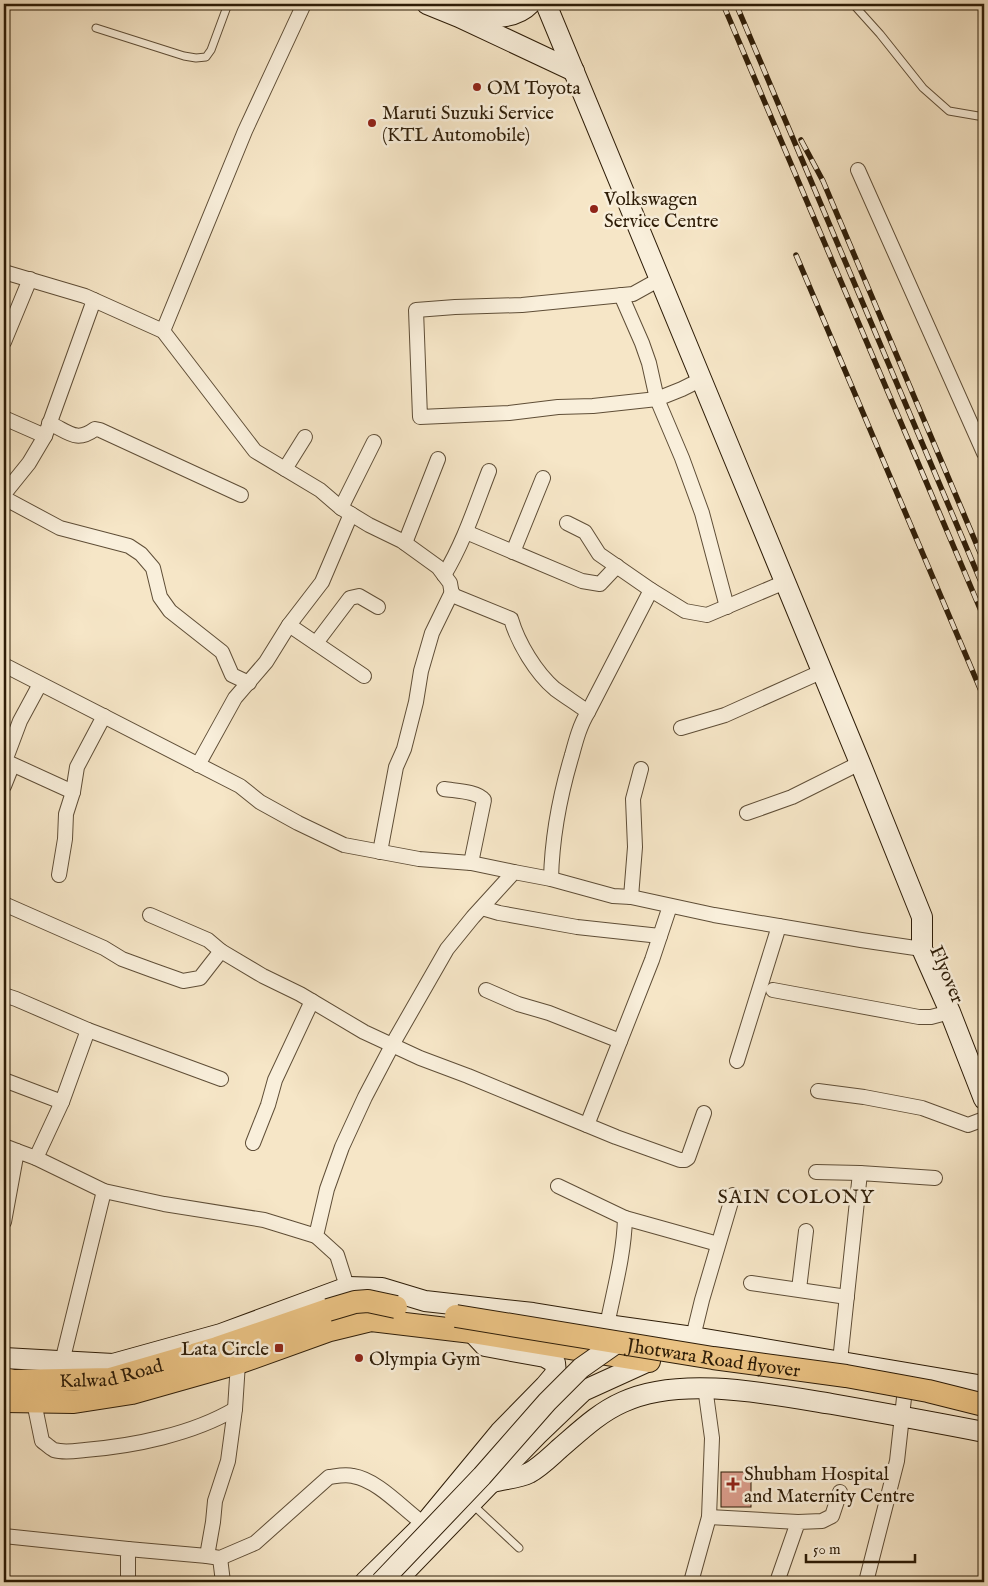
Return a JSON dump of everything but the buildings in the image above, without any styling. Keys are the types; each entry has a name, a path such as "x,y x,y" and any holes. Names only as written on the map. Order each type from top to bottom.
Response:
{"main road":[{"path":"427,4 574,71"},
{"path":"459,17 498,17 514,14 530,4"},
{"name":"Flyover","path":"546,4 786,582 922,916 984,1060"},
{"path":"922,916 922,949 950,1012 984,1099"},
{"path":"4,1358 113,1364 221,1334 348,1287 382,1288 425,1301 533,1313 612,1334 693,1337 840,1360 984,1386"},
{"path":"4,1401 74,1402 132,1394 238,1363 329,1320 355,1302 368,1301 394,1314"},
{"path":"329,1320 356,1324 394,1314"},
{"name":"Jhotwara Road flyover","path":"394,1314 442,1314 612,1334 713,1358 846,1376 928,1391 984,1405"},
{"name":"Jhotwara Road flyover","path":"394,1314 472,1332 649,1361 774,1376 852,1388 984,1418"},
{"name":"Kalwad Road","path":"4,1379 14,1382 110,1379 140,1372 280,1327 329,1320"},
{"path":"365,1582 424,1524 500,1432 556,1373 556,1366 553,1361 545,1357 485,1346 472,1332"},
{"path":"393,1582 547,1402 612,1334"},
{"path":"393,1582 583,1391 649,1361"},
{"path":"493,1482 529,1473 592,1421 622,1402 672,1389 705,1388 797,1398 984,1432"}],"street":[{"path":"163,331 245,131 304,4"},
{"path":"858,170 984,453"},
{"path":"4,272 94,300 163,331 255,451 320,490 346,511 405,543 438,567 450,584 452,596 512,619 516,634 529,659 554,688 588,712"},
{"path":"660,278 633,294 522,305 416,310 420,417 509,413 657,399 702,379"},
{"path":"4,342 30,280"},
{"path":"621,295 649,363 657,399 682,458 702,514 727,607"},
{"path":"4,494 29,463 47,429 94,300"},
{"path":"4,418 76,437 87,435 95,429 100,430 241,495"},
{"path":"285,470 305,437"},
{"path":"198,764 235,698 266,662 290,625 322,582 346,511 374,442"},
{"path":"405,543 438,459"},
{"path":"444,575 466,532 489,471"},
{"path":"513,552 542,478"},
{"path":"4,498 60,528 129,546 141,554 153,568 160,597 170,611 222,652 232,675 249,683"},
{"path":"567,523 585,532 599,554 685,611 707,615 786,582"},
{"path":"466,532 582,581 600,584 617,566"},
{"path":"550,879 564,784 579,730 651,590"},
{"path":"380,852 396,767 404,749 416,702 421,671 432,633 452,592"},
{"path":"316,643 350,598 359,596 378,607"},
{"path":"290,625 364,676"},
{"path":"4,665 240,786 260,802 344,845 419,859 470,863 550,879 613,896 631,897 779,926 922,949"},
{"path":"681,728 725,714 822,672"},
{"path":"4,761 20,721 40,684"},
{"path":"59,875 65,839 66,814 73,792 77,767 104,716"},
{"path":"4,761 10,771 4,786"},
{"path":"4,761 73,792"},
{"path":"747,813 792,797 860,763"},
{"path":"631,897 635,847 633,799 641,769"},
{"path":"444,789 476,795 484,800 470,863"},
{"path":"316,1236 327,1189 342,1147 392,1045 448,949 473,916 514,872"},
{"path":"4,904 104,948 122,959 183,981 200,978 221,951"},
{"path":"587,1125 670,906"},
{"path":"482,908 499,913 577,927 660,936"},
{"path":"150,915 208,940 221,951 263,976 312,1001 364,1032 420,1058 587,1125 685,1160 688,1158 704,1113"},
{"path":"737,1061 779,926"},
{"path":"486,990 518,1004 549,1013 620,1041"},
{"path":"772,990 919,1017 930,1017 950,1012"},
{"path":"4,995 88,1030 221,1079"},
{"path":"253,1143 268,1105 275,1080 312,1001"},
{"path":"36,1158 62,1102 88,1030"},
{"path":"4,1080 62,1102"},
{"path":"818,1091 922,1108 968,1125 984,1119"},
{"path":"4,1146 36,1158 104,1191 164,1204 264,1220 316,1236 337,1255 348,1287 356,1324"},
{"path":"4,1222 18,1151"},
{"path":"816,1172 935,1178"},
{"path":"840,1360 860,1173"},
{"path":"558,1186 625,1218 718,1244"},
{"path":"62,1362 104,1191"},
{"path":"693,1337 733,1195"},
{"path":"612,1334 625,1218"},
{"path":"799,1289 806,1231"},
{"path":"751,1283 847,1297"},
{"path":"223,1582 214,1557 213,1522 215,1500 228,1461 235,1409 238,1363"},
{"path":"866,1582 897,1461 907,1372"},
{"path":"691,1582 708,1517 712,1438 705,1388"},
{"path":"34,1402 42,1441 54,1450 65,1452 108,1448 167,1436 218,1419 235,1409"},
{"path":"4,1536 214,1557 255,1543 329,1477 344,1474 355,1476 375,1485 424,1524"},
{"path":"708,1517 798,1522 822,1521 832,1516 840,1492"},
{"path":"777,1582 798,1522"},
{"path":"128,1549 128,1582"}],"lane":[{"path":"96,28 184,56 206,57 211,50 228,4"},
{"path":"853,4 880,34 923,88 950,111 984,117"},
{"path":"472,1503 519,1548"}],"railway":[{"path":"723,4 984,618"},
{"path":"736,4 984,589"},
{"path":"801,140 823,181 984,562"},
{"path":"796,255 984,698"}],"place":[{"name":"OM Toyota","path":"477,87"},
{"name":"Maruti Suzuki Service (KTL Automobile)","path":"372,123"},
{"name":"Volkswagen Service Centre","path":"594,209"},
{"name":"Lata Circle","path":"279,1348"},
{"name":"Olympia Gym","path":"359,1358"},
{"name":"Shubham Hospital and Maternity Centre","path":"733,1484"}],"district":[{"name":"SAIN COLONY","path":"796,1196"}]}
